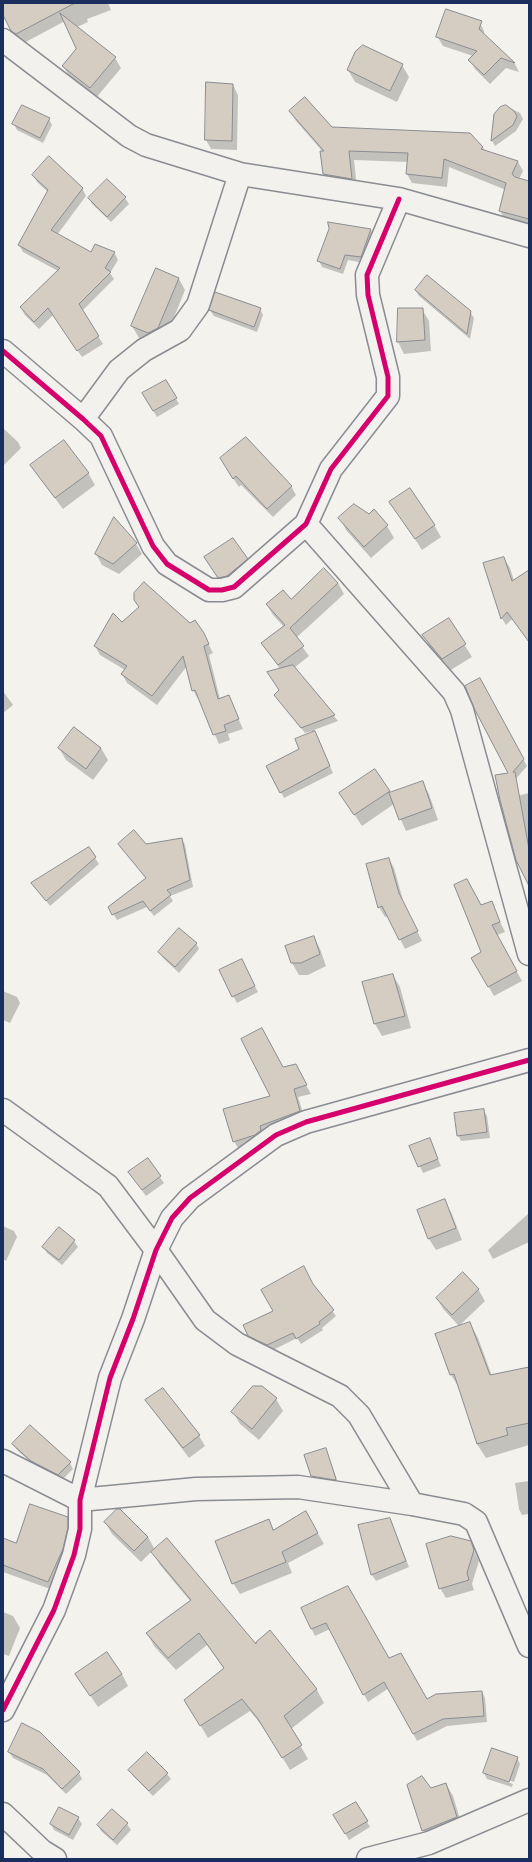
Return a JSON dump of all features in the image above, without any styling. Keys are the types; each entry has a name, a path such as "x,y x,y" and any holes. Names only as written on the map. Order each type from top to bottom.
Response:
{"street":[{"path":"3,40 129,136 146,144 240,174 399,199 529,236"},
{"path":"84,418 119,370 144,350 180,330 198,305 240,174"},
{"path":"3,351 84,418 101,436 153,546 167,564 209,590 222,590 234,587 306,524 331,469 388,396 388,377 368,295 367,275 399,199"},
{"path":"306,524 454,692 462,710 529,954"},
{"path":"3,1710 56,1603 74,1555 80,1529 80,1500 110,1378 133,1319 156,1250 172,1218 190,1198 276,1135 306,1122 529,1060"},
{"path":"3,1110 108,1186 156,1250 205,1320 237,1344 340,1396 358,1415 412,1504"},
{"path":"3,1461 80,1500 196,1489 298,1487 412,1504 464,1514 476,1522 529,1646"},
{"path":"368,1859 429,1843 529,1800"},
{"path":"3,1814 42,1851 55,1859"}],"building":[{"path":"3,3 75,3 16,34 11,31 3,15"},
{"path":"446,9 482,21 479,29 515,63 501,58 484,75 468,60 477,51 436,37"},
{"path":"60,13 116,57 90,88 62,66 76,49"},
{"path":"363,45 403,64 390,91 347,70 355,52"},
{"path":"206,82 233,84 232,141 205,140"},
{"path":"305,97 332,127 470,133 483,147 481,149 518,161 512,174 515,177 529,181 529,219 499,211 506,183 444,159 442,178 406,174 408,153 349,151 352,179 323,174 320,151 324,151 289,111"},
{"path":"22,105 50,118 40,138 12,124"},
{"path":"506,105 514,111 517,116 515,121 513,125 491,141 494,114 500,107"},
{"path":"49,156 83,188 51,230 91,252 95,244 115,252 105,268 111,272 79,304 99,336 77,351 48,308 34,322 20,307 60,268 18,245 48,190 32,175"},
{"path":"107,179 126,197 107,217 88,198"},
{"path":"328,222 371,229 361,257 345,255 340,269 317,261 329,229"},
{"path":"156,268 179,278 158,328 148,333 131,326"},
{"path":"427,275 471,311 467,334 415,290"},
{"path":"215,292 261,308 254,327 209,310"},
{"path":"398,308 423,308 425,340 397,342"},
{"path":"166,380 177,398 153,411 142,393"},
{"path":"246,437 292,486 267,509 236,476 233,479 220,458"},
{"path":"64,440 89,473 55,498 30,465"},
{"path":"410,488 435,525 415,539 389,502"},
{"path":"354,504 369,514 374,509 388,525 364,547 338,518"},
{"path":"114,517 137,543 113,564 95,554"},
{"path":"233,538 248,559 227,576 218,578 204,557"},
{"path":"504,557 512,581 529,570 529,642 507,612 501,619 483,563"},
{"path":"324,568 338,583 290,628 304,646 278,665 261,643 285,625 266,604 283,590 291,599"},
{"path":"144,582 190,623 195,620 204,633 209,644 204,646 218,699 229,695 239,719 224,725 226,731 213,735 195,690 192,691 183,656 152,696 121,674 127,666 94,646 113,613 122,622 139,607 134,600 134,593"},
{"path":"449,618 466,644 442,659 422,635"},
{"path":"293,665 335,715 301,728 274,695 279,690 267,672"},
{"path":"480,678 524,759 513,772 515,772 529,849 529,886 516,860 495,775 508,773 475,710 465,686"},
{"path":"74,727 101,748 86,769 58,748"},
{"path":"315,731 330,766 280,793 266,766 299,749 295,739"},
{"path":"375,769 390,791 354,815 339,793"},
{"path":"423,781 432,808 399,820 389,793"},
{"path":"134,830 146,844 182,838 190,880 167,890 171,895 150,911 143,901 112,915 108,907 146,878 118,844"},
{"path":"89,847 96,857 46,901 31,883"},
{"path":"389,858 399,893 418,931 399,940 382,906 378,908 366,864"},
{"path":"467,879 481,905 492,901 500,922 492,925 517,971 488,987 471,958 481,952 454,885"},
{"path":"179,928 197,943 175,967 158,952"},
{"path":"314,936 320,954 301,963 291,963 285,946"},
{"path":"242,959 255,986 232,997 219,970"},
{"path":"393,974 405,1016 374,1024 362,982"},
{"path":"262,1028 283,1067 296,1064 307,1085 294,1089 300,1111 260,1126 261,1130 255,1135 233,1142 223,1109 270,1096 241,1039"},
{"path":"484,1109 487,1132 457,1136 454,1113"},
{"path":"430,1138 438,1159 418,1167 409,1146"},
{"path":"148,1158 161,1176 142,1190 128,1172"},
{"path":"445,1199 456,1228 428,1239 417,1210"},
{"path":"59,1227 75,1240 59,1260 42,1247"},
{"path":"304,1266 313,1284 334,1310 319,1322 320,1324 296,1339 293,1333 267,1345 248,1336 243,1325 273,1311 261,1290"},
{"path":"463,1272 479,1289 452,1315 436,1298"},
{"path":"470,1322 490,1375 529,1367 529,1423 506,1428 508,1435 477,1444 454,1374 450,1375 435,1334"},
{"path":"253,1386 262,1386 277,1398 252,1429 231,1412"},
{"path":"163,1388 200,1435 183,1448 145,1400"},
{"path":"30,1425 71,1462 58,1475 31,1461 12,1444"},
{"path":"326,1448 336,1479 335,1480 311,1476 304,1455"},
{"path":"30,1504 68,1517 68,1528 63,1549 48,1582 3,1565 3,1538 16,1543"},
{"path":"117,1509 120,1509 148,1537 134,1551 104,1522"},
{"path":"306,1511 318,1533 282,1552 286,1562 232,1584 215,1541 269,1519 273,1530"},
{"path":"390,1518 406,1561 371,1575 358,1525"},
{"path":"451,1536 471,1541 474,1550 467,1573 469,1580 439,1589 426,1544"},
{"path":"167,1538 256,1644 256,1642 270,1630 317,1689 284,1716 302,1745 282,1758 258,1719 242,1699 200,1726 184,1700 224,1668 199,1633 168,1658 146,1633 191,1600 151,1552"},
{"path":"348,1586 389,1658 401,1653 427,1699 436,1694 482,1691 484,1716 443,1719 413,1734 384,1682 363,1695 326,1623 311,1629 301,1608"},
{"path":"107,1652 122,1674 90,1696 75,1674"},
{"path":"22,1723 40,1732 80,1772 62,1789 43,1769 8,1752"},
{"path":"492,1748 518,1757 509,1782 483,1773"},
{"path":"147,1752 168,1773 149,1791 128,1770"},
{"path":"422,1776 431,1788 446,1783 457,1817 422,1831 407,1785"},
{"path":"356,1802 368,1821 345,1834 333,1815"},
{"path":"59,1807 79,1817 69,1835 50,1824"},
{"path":"112,1809 128,1823 113,1840 97,1825"}],"cycle path":[{"path":"3,351 101,436 153,546 167,564 209,590 222,590 234,587 306,524 331,469 388,396 388,377 368,295 367,275 399,199"},
{"path":"3,1710 54,1610 74,1555 80,1529 80,1500 110,1378 133,1319 156,1250 172,1218 190,1198 276,1135 306,1122 529,1060"}]}
